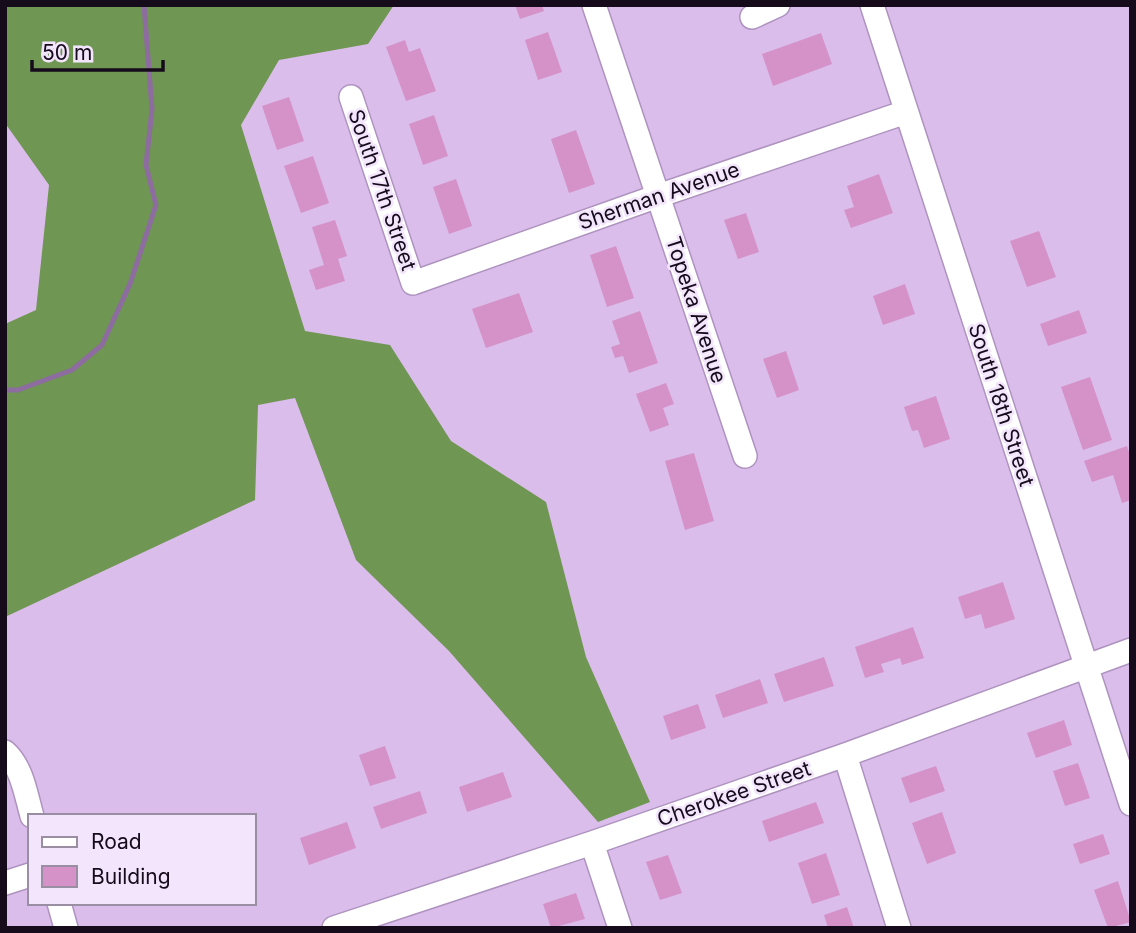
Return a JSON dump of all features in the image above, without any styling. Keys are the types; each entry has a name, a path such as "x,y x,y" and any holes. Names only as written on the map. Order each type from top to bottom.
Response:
{"street":[{"name":"Topeka Avenue","path":"594,5 745,456"},
{"path":"752,17 778,5"},
{"name":"South 18th Street","path":"872,5 1084,666 1131,804"},
{"name":"South 17th Street","path":"351,97 413,284"},
{"name":"Sherman Avenue","path":"413,284 906,112"},
{"name":"Cherokee Street","path":"345,926 845,755 1131,650"},
{"path":"5,752 13,759 19,773 31,814"},
{"path":"845,755 899,928"},
{"path":"592,843 620,928"},
{"path":"5,883 28,876"},
{"path":"60,905 66,928"}],"green space":[{"path":"5,5 394,5 368,44 279,60 241,125 305,331 390,345 451,441 546,502 586,657 650,802 598,822 449,651 356,560 295,398 258,405 255,500 5,617 5,324 36,310 49,185 5,123"}],"building":[{"path":"515,5 542,5 544,11 520,19"},
{"path":"548,32 562,72 538,80 525,40"},
{"path":"821,33 832,64 773,86 762,54"},
{"path":"405,40 409,52 420,48 436,91 406,101 386,47"},
{"path":"289,97 304,141 277,150 262,106"},
{"path":"434,115 448,156 423,165 409,124"},
{"path":"576,130 595,184 569,193 551,139"},
{"path":"313,156 329,203 301,213 284,166"},
{"path":"879,174 893,213 851,228 844,210 854,207 847,186"},
{"path":"456,179 472,226 449,234 433,187"},
{"path":"746,213 759,252 738,259 724,220"},
{"path":"335,220 347,256 338,259 345,281 316,290 309,270 324,265 312,227"},
{"path":"1039,231 1056,277 1027,287 1010,241"},
{"path":"616,246 634,298 607,307 590,255"},
{"path":"905,284 915,314 883,325 873,296"},
{"path":"519,293 533,332 486,348 472,309"},
{"path":"1079,310 1087,333 1048,346 1040,324"},
{"path":"640,311 658,363 629,373 623,356 615,358 611,347 620,344 612,321"},
{"path":"786,351 799,390 777,398 763,359"},
{"path":"1090,377 1112,440 1083,450 1061,387"},
{"path":"666,383 674,404 663,408 669,425 650,432 636,394"},
{"path":"936,396 950,439 924,448 918,430 912,431 904,407"},
{"path":"1127,446 1131,458 1131,500 1122,503 1113,475 1092,482 1084,461"},
{"path":"694,453 714,521 685,530 665,461"},
{"path":"1003,582 1015,619 985,629 981,614 965,619 958,597"},
{"path":"913,627 924,658 902,665 900,658 881,664 884,672 865,678 855,647"},
{"path":"824,657 834,686 784,702 774,674"},
{"path":"760,679 768,703 723,718 715,695"},
{"path":"698,704 706,728 671,740 663,716"},
{"path":"1064,720 1072,745 1036,758 1027,733"},
{"path":"385,746 396,778 370,786 359,755"},
{"path":"1078,763 1090,798 1065,806 1053,771"},
{"path":"936,766 945,791 910,803 901,778"},
{"path":"503,772 512,797 467,812 459,787"},
{"path":"420,791 427,813 381,829 373,807"},
{"path":"816,802 824,823 769,842 762,821"},
{"path":"942,812 956,853 927,864 912,823"},
{"path":"347,822 356,848 309,865 300,838"},
{"path":"1103,834 1110,854 1080,864 1073,844"},
{"path":"826,853 840,895 812,904 798,863"},
{"path":"668,855 682,893 660,900 646,862"},
{"path":"1118,881 1131,922 1108,928 1094,890"},
{"path":"576,893 585,919 551,928 543,904"},
{"path":"847,907 854,928 828,928 824,915"}],"waterway":[{"path":"5,390 18,390 72,370 102,345 130,284 156,205 146,165 152,109 144,5"}]}
